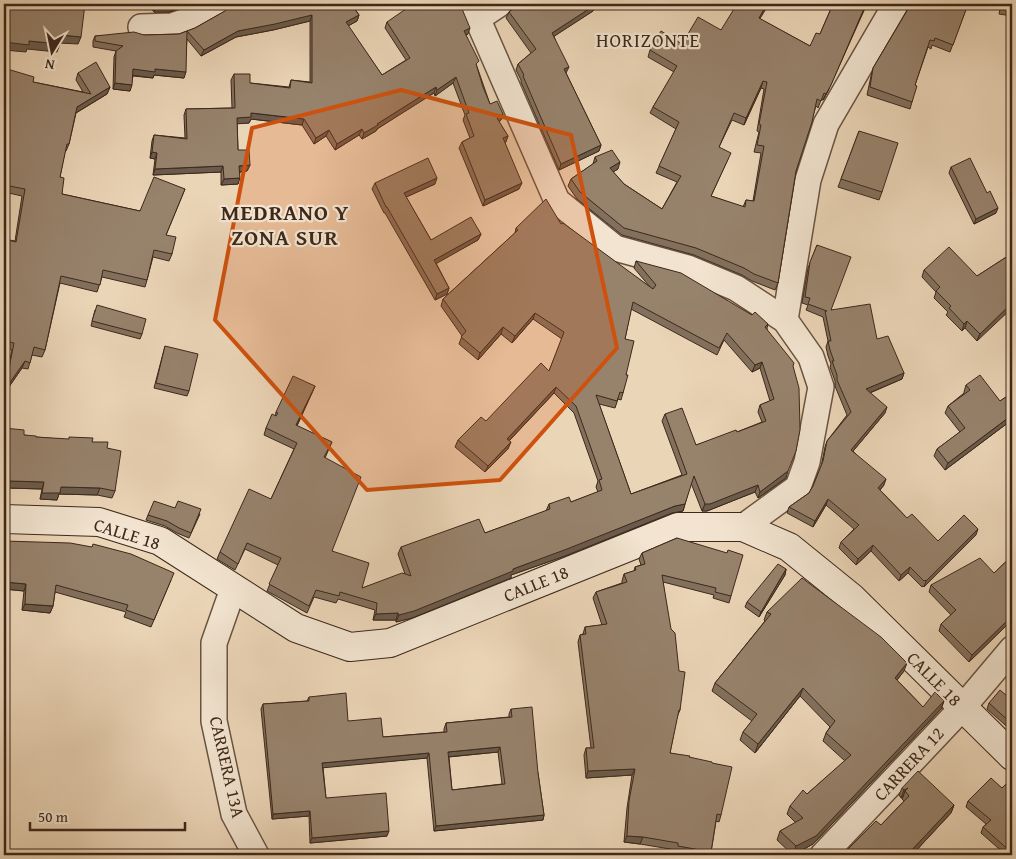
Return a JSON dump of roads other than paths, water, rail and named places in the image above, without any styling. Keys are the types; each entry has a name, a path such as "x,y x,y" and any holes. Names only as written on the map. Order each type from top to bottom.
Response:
{"main road":[{"name":"CALLE 18","path":"4,519 99,522 160,541 296,628 350,647 390,643 678,527 743,527 789,547 852,598 1012,756"}],"street":[{"path":"140,27 172,26 186,21 216,4"},
{"path":"499,4 474,11 557,201 615,248 688,268 736,288 785,320 811,357 821,387 808,462 798,487 743,527"},
{"path":"785,320 808,180 826,124 896,4"},
{"name":"CARRERA 13A","path":"233,589 214,643 214,721 234,814 256,855"},
{"name":"CARRERA 12","path":"823,855 963,707 1012,649"}],"district":[{"name":"HORIZONTE","path":"648,40"},
{"name":"MEDRANO Y ZONA SUR","path":"285,224"}]}
